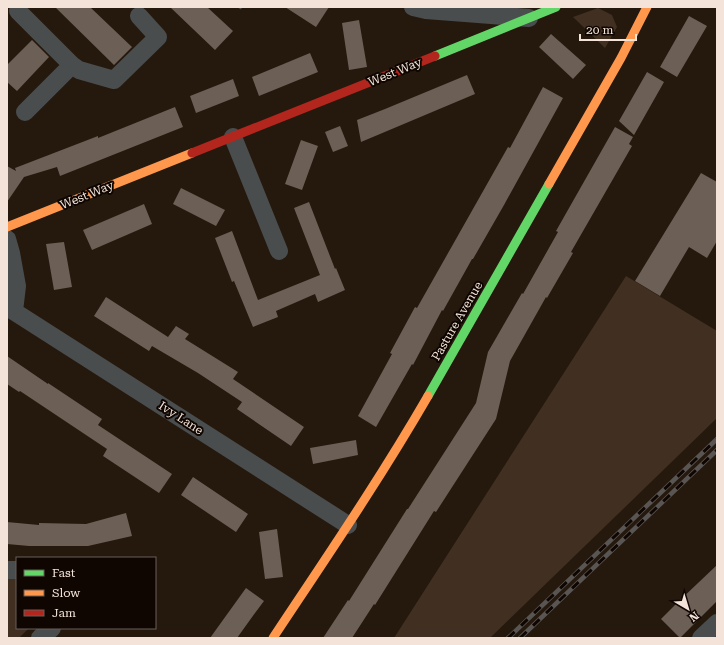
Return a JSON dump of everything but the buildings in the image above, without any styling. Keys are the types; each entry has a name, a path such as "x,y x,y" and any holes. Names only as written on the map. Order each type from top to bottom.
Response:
{"street":[{"path":"413,7 426,10 530,18"},
{"name":"West Way","path":"7,227 556,7"},
{"name":"Pasture Avenue","path":"273,638 408,430 621,58 647,7"},
{"path":"16,13 79,70 114,80 158,36 139,16"},
{"path":"25,112 72,65"},
{"path":"233,137 279,251"},
{"name":"Ivy Lane","path":"7,239 17,286 10,309 348,524"},
{"path":"701,638 717,623"},
{"path":"40,638 51,629"}],"path":[{"path":"239,7 244,10"}],"shaded area":[{"path":"598,8 612,15 617,27 605,48 573,17"},
{"path":"626,276 717,331 717,418 490,638 394,638"},
{"path":"7,577 16,578 16,629 28,629 19,638 7,638"}],"railway":[{"path":"508,638 717,439"},
{"path":"520,638 717,450"}],"traffic: fast":[{"path":"435,56 556,7"},
{"path":"428,396 549,184"}],"traffic: slow":[{"path":"549,184 621,58 647,7"},
{"path":"7,227 192,153"},
{"path":"273,638 372,488 428,396"}],"traffic: jam":[{"path":"192,153 435,56"}]}
